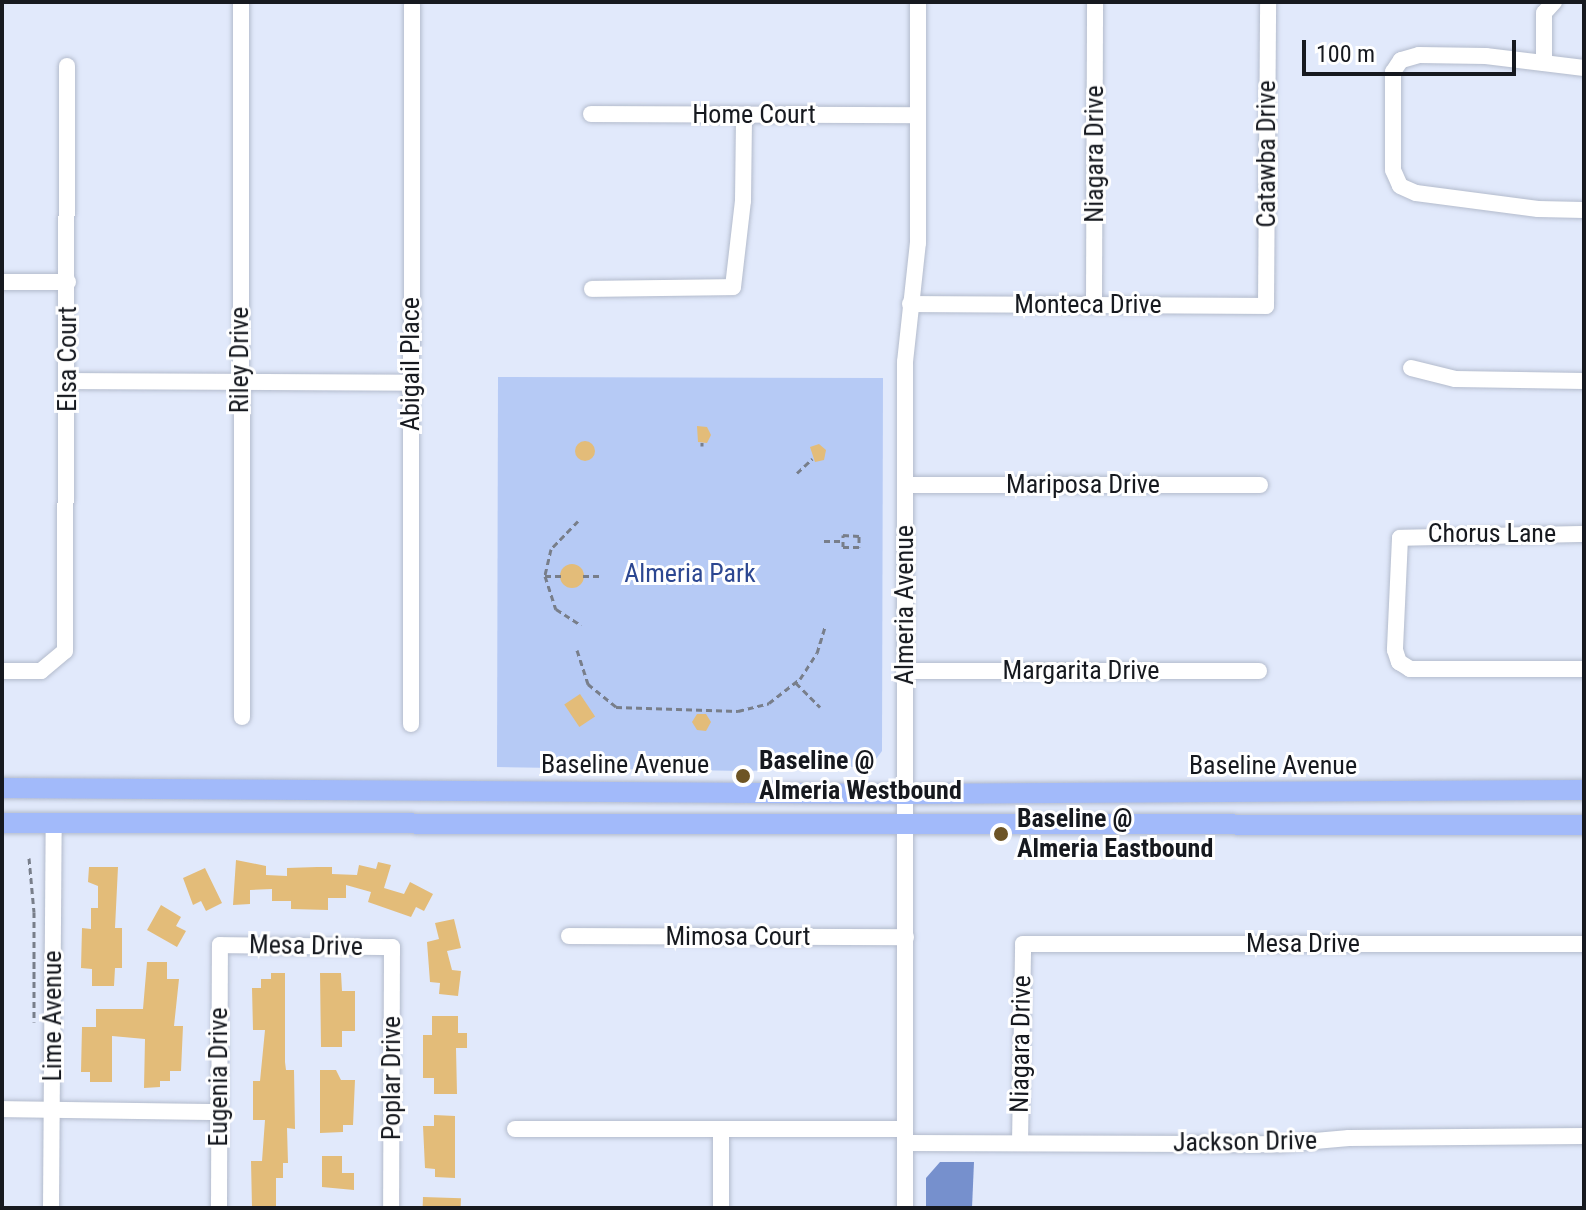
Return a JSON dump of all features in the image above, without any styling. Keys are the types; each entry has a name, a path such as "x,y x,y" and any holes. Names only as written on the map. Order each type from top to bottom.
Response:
{"main road":[{"name":"Baseline Avenue","path":"2,788 905,794 1584,790"},
{"path":"2,823 1584,825"}],"street":[{"name":"Riley Drive","path":"241,2 242,717"},
{"name":"Almeria Avenue","path":"905,1208 905,485 910,304 918,243 918,2"},
{"name":"Niagara Drive","path":"1094,305 1095,2"},
{"name":"Catawba Drive","path":"1266,306 1268,2"},
{"name":"Abigail Place","path":"411,724 412,5"},
{"path":"1544,6 1544,63"},
{"path":"1584,68 1486,56 1401,60 1393,72 1393,170 1400,186 1416,193 1538,209 1584,210"},
{"name":"Elsa Court","path":"2,671 41,671 65,651 67,66"},
{"name":"Home Court","path":"591,114 917,115"},
{"path":"592,289 733,287 743,201 744,116"},
{"path":"2,282 68,282"},
{"name":"Monteca Drive","path":"910,304 1266,306"},
{"path":"1411,368 1455,379 1584,381"},
{"path":"67,381 411,383"},
{"name":"Mariposa Drive","path":"905,485 1260,485"},
{"name":"Chorus Lane","path":"1584,534 1410,533 1400,538 1395,650 1399,662 1410,669 1584,669"},
{"name":"Margarita Drive","path":"904,671 1259,671"},
{"name":"Lime Avenue","path":"51,1208 54,823"},
{"name":"Mimosa Court","path":"569,936 906,937"},
{"name":"Niagara Drive","path":"1020,1143 1023,944"},
{"name":"Mesa Drive","path":"1023,944 1584,944"},
{"name":"Mesa Drive","path":"220,945 392,947"},
{"name":"Eugenia Drive","path":"219,1208 220,945"},
{"name":"Poplar Drive","path":"391,1208 392,947"},
{"path":"2,1109 219,1112"},
{"name":"Jackson Drive","path":"515,1129 721,1130 1020,1143 1584,1136"},
{"path":"721,1130 721,1208"}],"path":[{"path":"797,473 812,459"},
{"path":"578,521 551,549 545,576 556,609 581,625"},
{"path":"843,535 859,536 859,547 843,547 843,541 843,535"},
{"path":"824,541 843,541"},
{"path":"545,576 561,576"},
{"path":"583,576 599,576"},
{"path":"577,650 588,684 616,707 702,713 753,708 796,683 811,665 825,626"},
{"path":"796,683 820,707"},
{"path":"29,858 34,1022"}],"green space":[{"name":"Almeria Park","path":"498,377 883,378 882,751 871,766 747,771 497,767"}],"shaded area":[{"path":"940,1162 974,1162 972,1208 926,1208 926,1178"}],"building":[{"path":"697,426 707,427 711,435 707,443 698,442"},
{"path":"585,441 592,444 595,451 592,458 585,461 578,458 575,451 578,444"},
{"path":"819,444 826,450 824,460 815,462 810,447"},
{"path":"572,564 580,568 584,576 580,584 572,588 564,584 560,576 564,568"},
{"path":"580,694 595,716 579,727 564,705"},
{"path":"697,714 706,714 711,722 706,731 697,730 692,722"},
{"path":"236,860 266,866 266,875 287,876 287,868 317,867 332,867 332,874 357,875 359,865 376,869 378,862 391,865 384,888 404,894 410,882 433,894 424,911 416,907 411,917 368,902 371,892 346,885 346,898 328,898 328,910 291,909 291,901 272,901 272,889 250,890 250,904 233,905"},
{"path":"89,867 118,867 115,928 122,928 122,968 115,968 114,986 92,986 92,969 81,968 82,928 91,929 91,908 98,908 98,886 88,882"},
{"path":"205,868 222,903 206,911 201,901 193,905 183,878"},
{"path":"161,905 181,917 176,926 186,931 177,947 147,930"},
{"path":"454,919 461,948 447,951 452,970 461,971 458,996 439,994 440,983 430,982 427,942 439,939 435,923"},
{"path":"147,962 167,962 167,979 179,979 174,1026 183,1026 181,1071 170,1071 170,1081 160,1081 160,1087 144,1088 145,1039 112,1036 112,1082 90,1082 90,1072 81,1072 82,1027 96,1027 96,1009 143,1009"},
{"path":"271,973 285,973 285,1062 286,1070 294,1070 295,1129 287,1128 288,1163 283,1163 283,1178 276,1178 276,1208 252,1208 251,1161 262,1161 265,1120 253,1120 253,1081 260,1081 265,1030 253,1030 252,988 261,988 261,979 271,979"},
{"path":"320,973 341,973 342,991 355,991 355,1031 342,1031 342,1047 321,1047"},
{"path":"432,1016 458,1016 458,1033 467,1033 467,1048 456,1048 457,1094 434,1094 434,1078 423,1078 423,1035 432,1035"},
{"path":"320,1070 336,1070 341,1080 355,1080 353,1125 343,1125 343,1132 320,1133"},
{"path":"434,1115 455,1116 455,1178 435,1177 435,1169 425,1168 423,1126 434,1126"},
{"path":"322,1156 342,1156 342,1173 354,1173 354,1190 322,1187"},
{"path":"423,1197 461,1198 461,1208 423,1208"}],"place":[{"name":"Baseline @ Almeria Westbound","path":"743,776"},
{"name":"Baseline @ Almeria Eastbound","path":"1001,834"}]}
